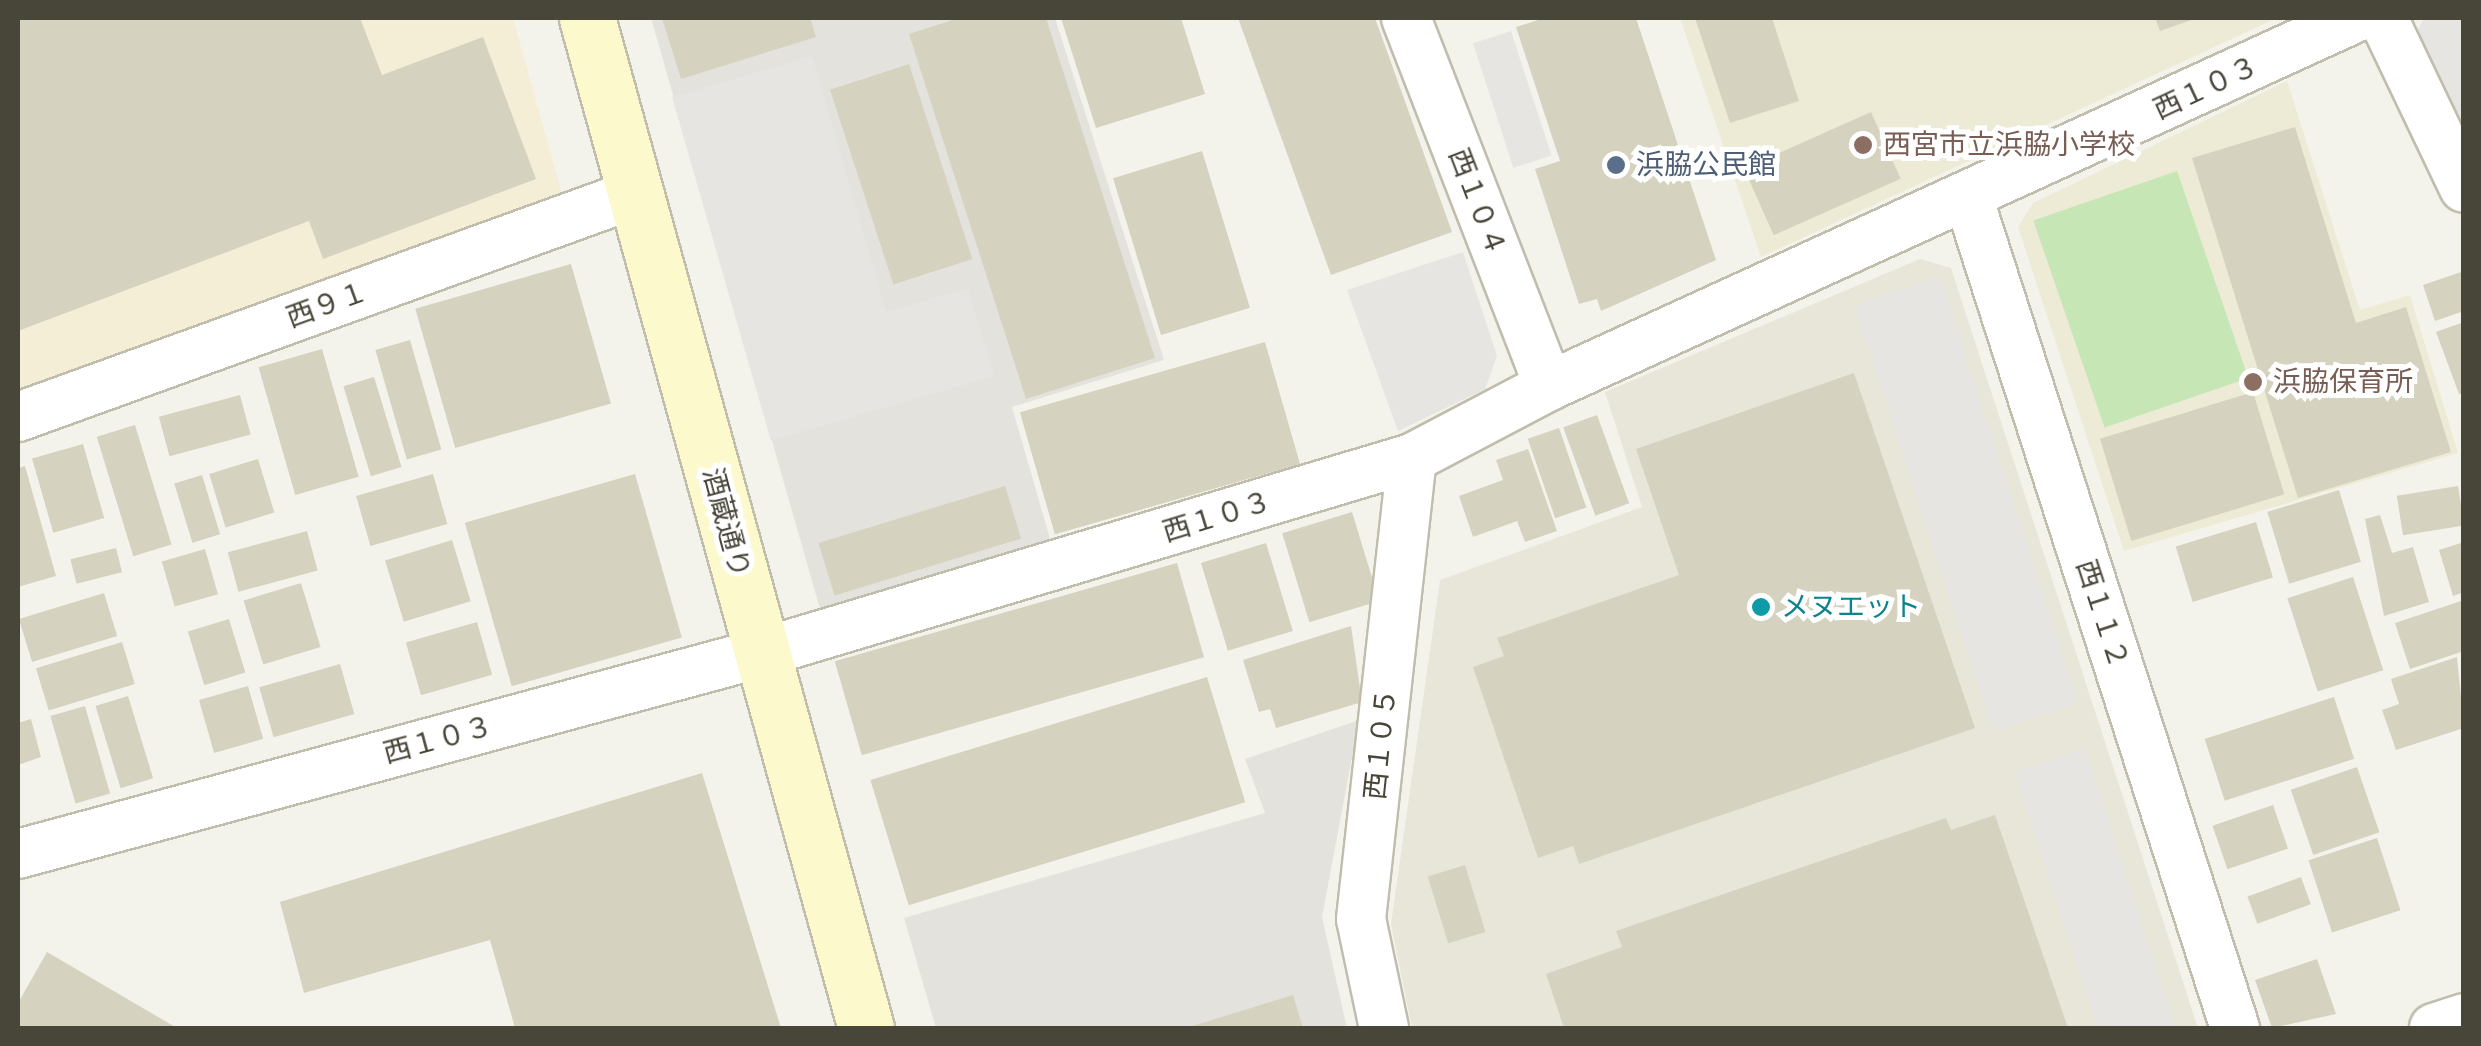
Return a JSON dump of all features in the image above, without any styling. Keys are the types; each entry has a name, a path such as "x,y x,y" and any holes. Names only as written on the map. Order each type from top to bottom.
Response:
{"street":[{"name":"酒蔵通り","path":"587,18 866,1028"},
{"name":"西１０４","path":"1406,18 1549,386"},
{"name":"西１０３","path":"18,854 761,653 1412,458 1549,386 1968,200 2356,18"},
{"path":"2382,18 2464,188"},
{"name":"西９１","path":"18,417 637,193"},
{"name":"西１１２","path":"1968,200 2236,1028"},
{"name":"西１０５","path":"1384,1028 1362,919 1412,458"},
{"path":"2434,1028 2464,1018"}],"shaded area":[{"path":"18,18 513,18 563,197 18,396"},
{"path":"651,18 1055,18 1164,360 1012,407 1053,549 822,616"},
{"name":"西宮市立浜脇小学校","path":"1680,18 2277,18 1761,257"},
{"path":"2424,18 2463,18 2463,130 2415,35"},
{"path":"1511,31 1551,156 1513,168 1473,43"},
{"path":"812,56 886,311 968,289 994,376 771,441 672,97"},
{"name":"浜脇保育所","path":"2287,81 2360,310 2410,295 2458,453 2124,551 2018,227 2033,203"},
{"path":"1463,252 1497,356 1485,389 1398,431 1347,290"},
{"path":"1920,259 1951,268 2198,1028 1412,1028 1391,924 1440,580 1642,507 1605,392"},
{"path":"1940,277 2078,703 1993,731 1854,305"},
{"path":"1359,720 1322,917 1347,1028 936,1028 904,918 1265,813 1245,759"},
{"path":"2085,749 2176,1028 2098,1028 2015,772"}],"green space":[{"path":"2177,171 2248,378 2105,428 2033,220"}],"building":[{"path":"18,18 360,18 382,75 483,37 536,179 323,259 309,221 18,331"},
{"path":"662,18 810,18 816,37 681,79"},
{"path":"959,18 1046,18 1155,358 1026,399 909,34"},
{"path":"1061,18 1181,18 1205,94 1096,128"},
{"path":"1238,18 1375,18 1452,232 1331,275"},
{"name":"浜脇公民館","path":"1544,18 1636,18 1716,260 1601,311 1597,299 1579,304 1535,169 1560,161 1516,27"},
{"path":"1695,18 1772,18 1799,101 1730,123"},
{"path":"2155,18 2197,18 2160,31"},
{"path":"909,64 972,259 893,285 830,90"},
{"path":"1871,112 1901,179 1774,235 1744,169"},
{"path":"2295,127 2356,323 2406,307 2451,452 2298,498 2192,158"},
{"path":"1202,151 1250,308 1161,335 1113,178"},
{"path":"571,264 611,403 455,448 415,309"},
{"path":"2464,271 2464,311 2435,321 2423,285"},
{"path":"2464,322 2464,393 2459,394 2436,332"},
{"path":"410,340 441,450 407,460 375,350"},
{"path":"1265,342 1300,464 1055,534 1020,412"},
{"path":"322,349 359,477 295,495 259,367"},
{"name":"メヌエット","path":"1854,373 1975,728 1579,864 1573,846 1538,858 1473,667 1504,656 1497,638 1679,575 1636,449"},
{"path":"374,377 401,467 371,476 343,386"},
{"path":"2253,392 2284,494 2131,541 2100,439"},
{"path":"240,395 251,435 169,456 159,417"},
{"path":"1597,415 1629,503 1595,516 1563,427"},
{"path":"135,425 172,545 133,556 97,437"},
{"path":"1559,428 1586,507 1555,518 1528,439"},
{"path":"83,444 104,518 53,533 32,459"},
{"path":"1528,449 1557,531 1525,542 1517,521 1473,537 1459,496 1503,480 1496,460"},
{"path":"258,459 274,513 226,527 209,474"},
{"path":"25,466 56,576 18,587 18,468"},
{"path":"433,474 447,524 370,546 356,496"},
{"path":"635,474 682,637 512,686 465,523"},
{"path":"202,475 220,534 192,543 174,483"},
{"path":"1005,486 1021,539 835,596 819,543"},
{"path":"2458,486 2464,526 2403,535 2397,496"},
{"path":"2339,490 2361,562 2289,584 2267,512"},
{"path":"1352,512 1379,601 1309,622 1282,533"},
{"path":"2380,515 2392,553 2413,547 2429,602 2384,616 2365,519"},
{"path":"2256,522 2273,577 2193,602 2176,547"},
{"path":"307,531 318,571 238,592 228,552"},
{"path":"452,540 471,601 404,622 385,560"},
{"path":"2464,542 2464,592 2453,596 2439,550"},
{"path":"1266,543 1293,631 1228,651 1201,563"},
{"path":"116,548 122,572 76,584 70,559"},
{"path":"205,549 218,594 175,607 162,561"},
{"path":"1177,563 1204,657 862,755 835,661"},
{"path":"2353,577 2383,670 2318,692 2287,598"},
{"path":"301,583 321,647 263,665 244,601"},
{"path":"104,593 117,636 32,662 19,619"},
{"path":"2464,600 2464,651 2410,669 2395,623"},
{"path":"229,619 245,673 204,685 188,632"},
{"path":"477,622 492,675 421,695 406,642"},
{"path":"1351,626 1362,702 1276,728 1270,709 1259,712 1243,660"},
{"path":"122,642 135,684 49,710 36,668"},
{"path":"2457,657 2464,728 2396,750 2382,710 2399,704 2391,679"},
{"path":"340,664 354,714 274,737 259,687"},
{"path":"1207,677 1245,802 909,905 870,780"},
{"path":"248,686 263,739 214,753 199,700"},
{"path":"128,696 153,778 121,788 95,706"},
{"path":"2334,697 2354,759 2225,801 2205,739"},
{"path":"85,706 110,793 75,803 50,716"},
{"path":"31,719 41,757 18,765 18,723"},
{"path":"2357,767 2379,832 2313,855 2291,790"},
{"path":"702,773 781,1028 515,1028 490,940 304,993 280,902"},
{"path":"2273,805 2288,848 2227,869 2212,826"},
{"path":"1995,815 2068,1028 1564,1028 1546,974 1622,947 1616,931 1946,818 1951,830"},
{"path":"2377,838 2400,910 2332,933 2309,860"},
{"path":"1465,865 1485,932 1448,943 1428,876"},
{"path":"2301,877 2311,904 2257,924 2247,896"},
{"path":"47,952 177,1028 18,1028 18,1003"},
{"path":"2317,959 2336,1014 2272,1028 2255,980"},
{"path":"1293,995 1303,1028 1186,1028"}],"place":[{"name":"西宮市立浜脇小学校","path":"1863,145"},
{"name":"浜脇公民館","path":"1616,165"},
{"name":"浜脇保育所","path":"2253,382"},
{"name":"メヌエット","path":"1761,607"}]}
